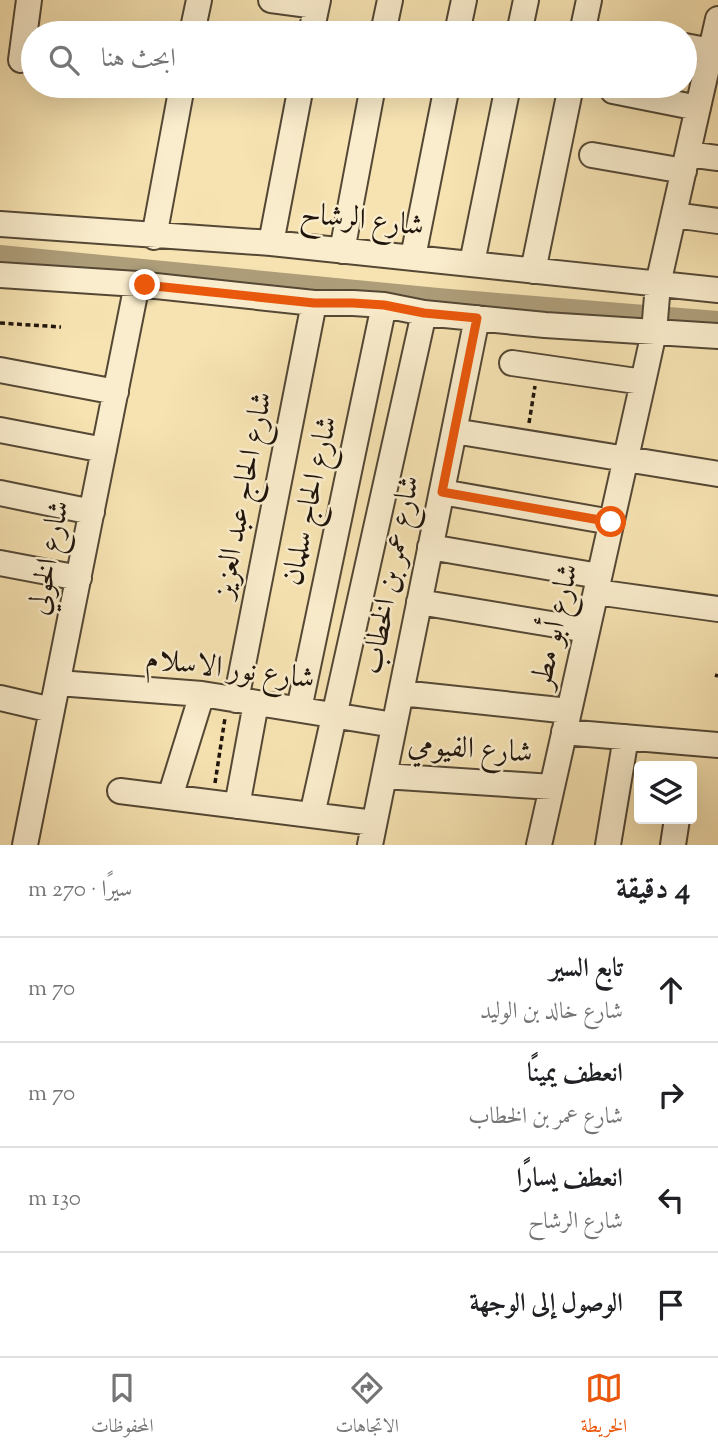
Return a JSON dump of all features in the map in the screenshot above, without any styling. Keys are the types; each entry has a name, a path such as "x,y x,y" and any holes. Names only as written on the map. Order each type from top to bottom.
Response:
{"street":[{"path":"26,21 29,0"},
{"path":"195,21 199,0"},
{"path":"271,0 317,3 313,21"},
{"path":"386,21 390,0"},
{"path":"460,21 464,0"},
{"path":"522,21 526,0"},
{"path":"585,21 589,0"},
{"path":"697,41 716,32"},
{"name":"شارع أبو مطر","path":"539,845 643,382 674,215 686,163 706,98 716,32"},
{"path":"20,60 21,53"},
{"path":"154,237 180,98"},
{"path":"271,243 299,98"},
{"path":"342,251 371,98"},
{"path":"413,257 445,98"},
{"path":"472,263 506,98"},
{"path":"533,271 569,98"},
{"path":"592,155 686,163 718,158"},
{"path":"674,215 718,221"},
{"name":"شارع الرشاح","path":"0,224 154,237 271,243 472,263 658,290 718,290"},
{"path":"0,275 137,284 314,303 384,305 424,313 545,325 654,328 718,336"},
{"name":"شارع الخولي","path":"25,845 137,284"},
{"name":"شارع الحاج عبد العزيز","path":"237,806 240,700 314,303"},
{"name":"شارع الحاج سلمان","path":"299,709 384,305"},
{"path":"312,815 424,313"},
{"name":"شارع عمر بن الخطاب","path":"373,839 477,318"},
{"path":"512,363 643,382"},
{"path":"0,370 116,392"},
{"path":"0,429 104,450"},
{"path":"454,431 718,474"},
{"path":"442,492 611,522"},
{"path":"0,493 92,512"},
{"path":"430,547 718,609"},
{"path":"0,563 79,578"},
{"path":"419,602 587,630"},
{"name":"شارع نور الاسلام","path":"58,684 202,694 394,724"},
{"path":"401,693 567,721 687,755 718,745"},
{"path":"170,797 202,694"},
{"path":"0,698 52,710"},
{"path":"608,845 626,737"},
{"name":"شارع الفيومي","path":"384,776 552,787"},
{"path":"120,791 312,815 373,839"},
{"path":"673,845 676,824"}],"path":[{"path":"0,323 61,327"},
{"path":"212,803 240,700"}],"waterway":[{"path":"0,254 438,297 718,320"}],"route":[{"path":"145,285 314,303 384,305 424,313 477,318 442,492 611,522"}]}
